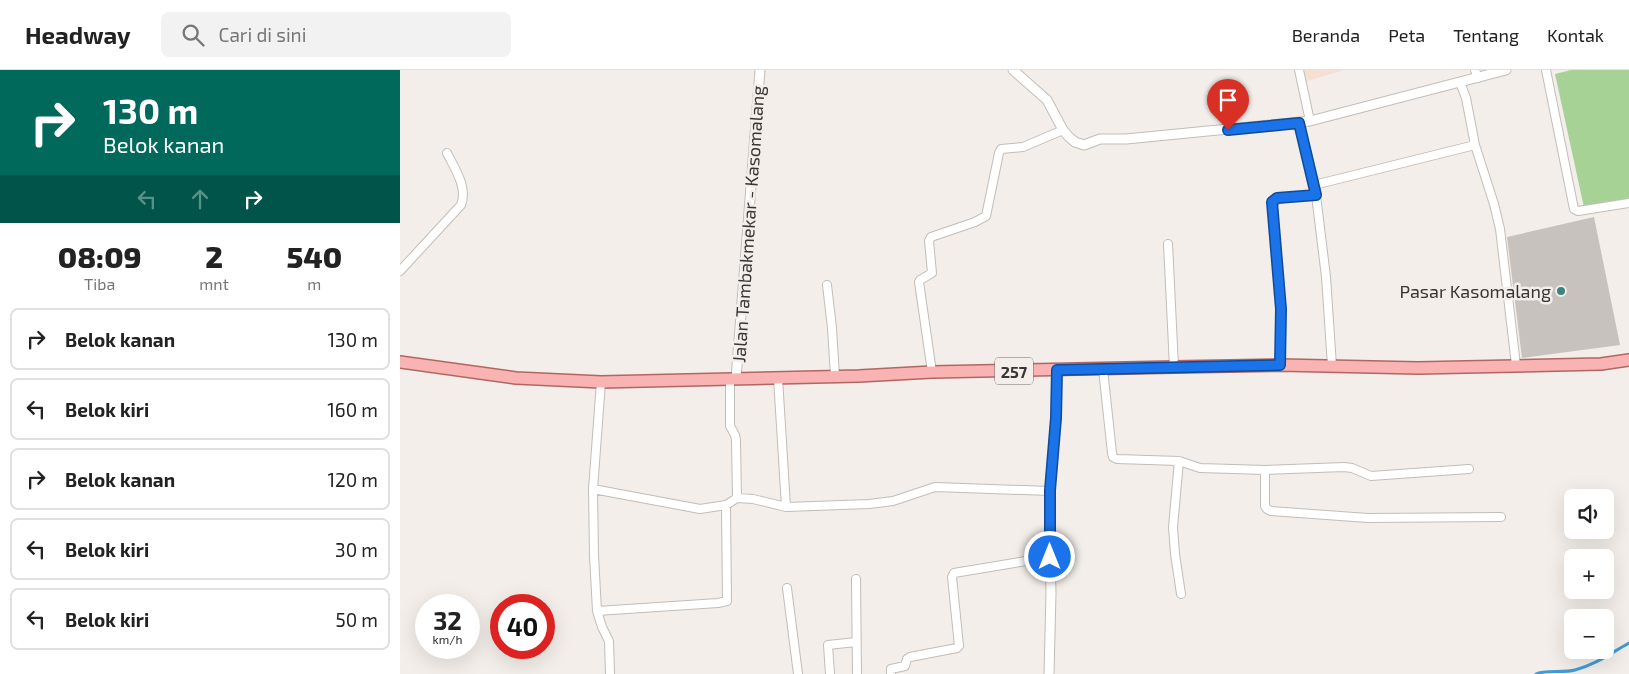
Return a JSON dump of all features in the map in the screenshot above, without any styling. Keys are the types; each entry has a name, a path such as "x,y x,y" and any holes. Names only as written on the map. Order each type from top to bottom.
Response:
{"main road":[{"name":"257","path":"400,362 516,378 600,382 932,372 1280,365 1418,368 1601,364 1629,360"}],"street":[{"name":"Jalan Tambakmekar - Kasomalang","path":"733,379 760,70"},
{"path":"1012,70 1047,100 1068,137 1075,142 1084,144 1100,139 1126,139 1299,123 1460,82 1476,74 1506,70"},
{"path":"1299,70 1310,121"},
{"path":"1546,70 1574,209 1578,211 1629,203"},
{"path":"1460,82 1466,98 1475,145 1500,229 1516,365"},
{"path":"1299,123 1316,195 1326,278 1332,366"},
{"path":"932,372 919,282 932,273 929,241 931,237 975,222 986,216 1001,149 1023,147 1063,130"},
{"path":"1314,185 1475,145"},
{"path":"400,271 461,205 464,198 463,190 447,153"},
{"path":"1280,365 1281,309 1272,202 1277,198 1316,195"},
{"path":"1168,244 1174,367"},
{"path":"827,285 836,376"},
{"path":"1103,369 1113,457 1117,459 1179,461 1200,468 1265,470 1344,467 1352,468 1371,476 1469,469"},
{"path":"1049,674 1052,592 1050,490 1056,418 1057,370"},
{"path":"778,378 786,507"},
{"path":"733,379 730,426 736,437 737,498"},
{"path":"600,382 593,489 597,611 609,641 610,674"},
{"path":"1179,461 1173,535 1181,594"},
{"path":"1265,470 1265,506 1271,511 1368,518 1501,517"},
{"path":"593,489 691,508 708,509 726,506 737,498 753,499 786,507 880,503 935,487 1050,490"},
{"path":"597,611 718,603 726,600 726,506"},
{"path":"891,674 891,669 905,666 907,659 910,657 957,648 959,646 952,577 954,573 1050,557"},
{"path":"856,579 857,674"},
{"path":"787,588 798,674"},
{"path":"830,674 828,645 856,642"}],"shaded area":[{"path":"1302,70 1344,70 1304,82"}],"green space":[{"path":"1571,70 1629,70 1629,205 1585,212 1555,74"}],"building":[{"name":"Pasar Kasomalang","path":"1594,217 1620,345 1522,358 1507,237"}],"waterway":[{"path":"1536,674 1582,668 1629,643"}],"place":[{"name":"Pasar Kasomalang","path":"1561,291"}],"route":[{"path":"1050,557 1050,490 1056,418 1057,370 1280,365 1281,309 1272,202 1277,198 1316,195 1299,123 1228,130"}]}
